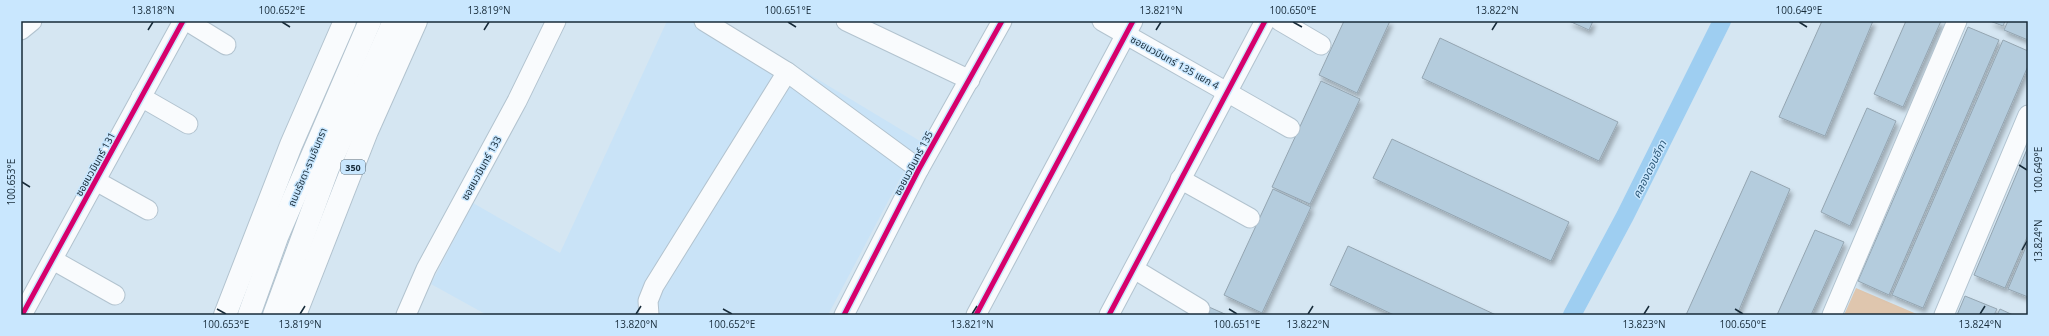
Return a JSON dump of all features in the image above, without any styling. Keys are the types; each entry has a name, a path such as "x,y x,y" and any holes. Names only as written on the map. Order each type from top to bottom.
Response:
{"main road":[{"path":"225,315 291,145 345,21"},
{"name":"ถนนรัชดา-รามอินทรา","path":"274,315 319,163 370,21"},
{"name":"ถนนรัชดา-รามอินทรา","path":"249,315 277,237 319,163 394,21"},
{"name":"350","path":"295,315 367,131 416,21"}],"street":[{"path":"21,30 32,21"},
{"name":"ซอยนวมินทร์ 131","path":"22,315 183,21"},
{"path":"187,21 226,45"},
{"name":"ซอยนวมินทร์ 133","path":"406,315 426,269 517,101 556,21"},
{"path":"704,21 787,72 919,169"},
{"path":"846,21 870,27 970,80"},
{"name":"ซอยนวมินทร์ 135","path":"844,315 919,169 1002,21"},
{"name":"ซอยนวมินทร์ 135 แยก 4","path":"1102,21 1129,28 1226,91 1290,128"},
{"path":"1109,315 1264,21"},
{"path":"1280,21 1320,45"},
{"path":"1832,315 1957,21"},
{"path":"976,315 1129,28"},
{"path":"649,315 648,301 654,286 787,72"},
{"path":"141,97 188,124"},
{"path":"1944,315 2028,114"},
{"path":"1180,179 1250,218"},
{"path":"96,181 148,210"},
{"path":"53,260 115,295"},
{"path":"1134,268 1200,309"}],"shaded area":[{"path":"667,21 721,21 920,141 828,315 487,315 431,284 473,203 560,253"},
{"path":"1856,288 1919,315 1844,315"}],"building":[{"path":"1344,21 1390,21 1357,93 1319,75"},
{"path":"1569,21 1593,21 1589,30"},
{"path":"1822,21 1873,21 1825,136 1779,117"},
{"path":"1906,21 1941,21 1903,107 1874,94"},
{"path":"1990,21 2005,21 2003,26"},
{"path":"2008,21 2028,21 2028,40 2004,30"},
{"path":"1968,27 1999,40 1889,295 1858,281"},
{"path":"1440,38 1618,122 1599,161 1422,78"},
{"path":"2003,40 2028,51 2028,66 1923,308 1892,295"},
{"path":"1321,81 1360,99 1310,204 1272,187"},
{"path":"1867,108 1896,121 1850,226 1821,212"},
{"path":"1392,139 1569,222 1551,261 1373,178"},
{"path":"2028,147 2028,235 2005,288 1974,275"},
{"path":"1751,171 1790,189 1737,315 1686,315"},
{"path":"1273,189 1311,207 1262,313 1224,295"},
{"path":"1815,230 1844,242 1811,315 1777,315"},
{"path":"2028,242 2028,297 2008,289"},
{"path":"1348,246 1496,315 1394,315 1330,285"},
{"path":"1965,296 1997,309 1994,315 1957,315"},
{"path":"1209,307 1227,315 1205,315"},
{"path":"2000,309 2013,315 1997,315"}],"waterway":[{"name":"คลองดอนอีกา","path":"1572,315 1625,216 1722,21"}],"cycle path":[{"path":"22,315 183,21"},
{"path":"844,315 919,169 1002,21"},
{"path":"976,315 1133,21"},
{"path":"1109,315 1265,21"}]}
